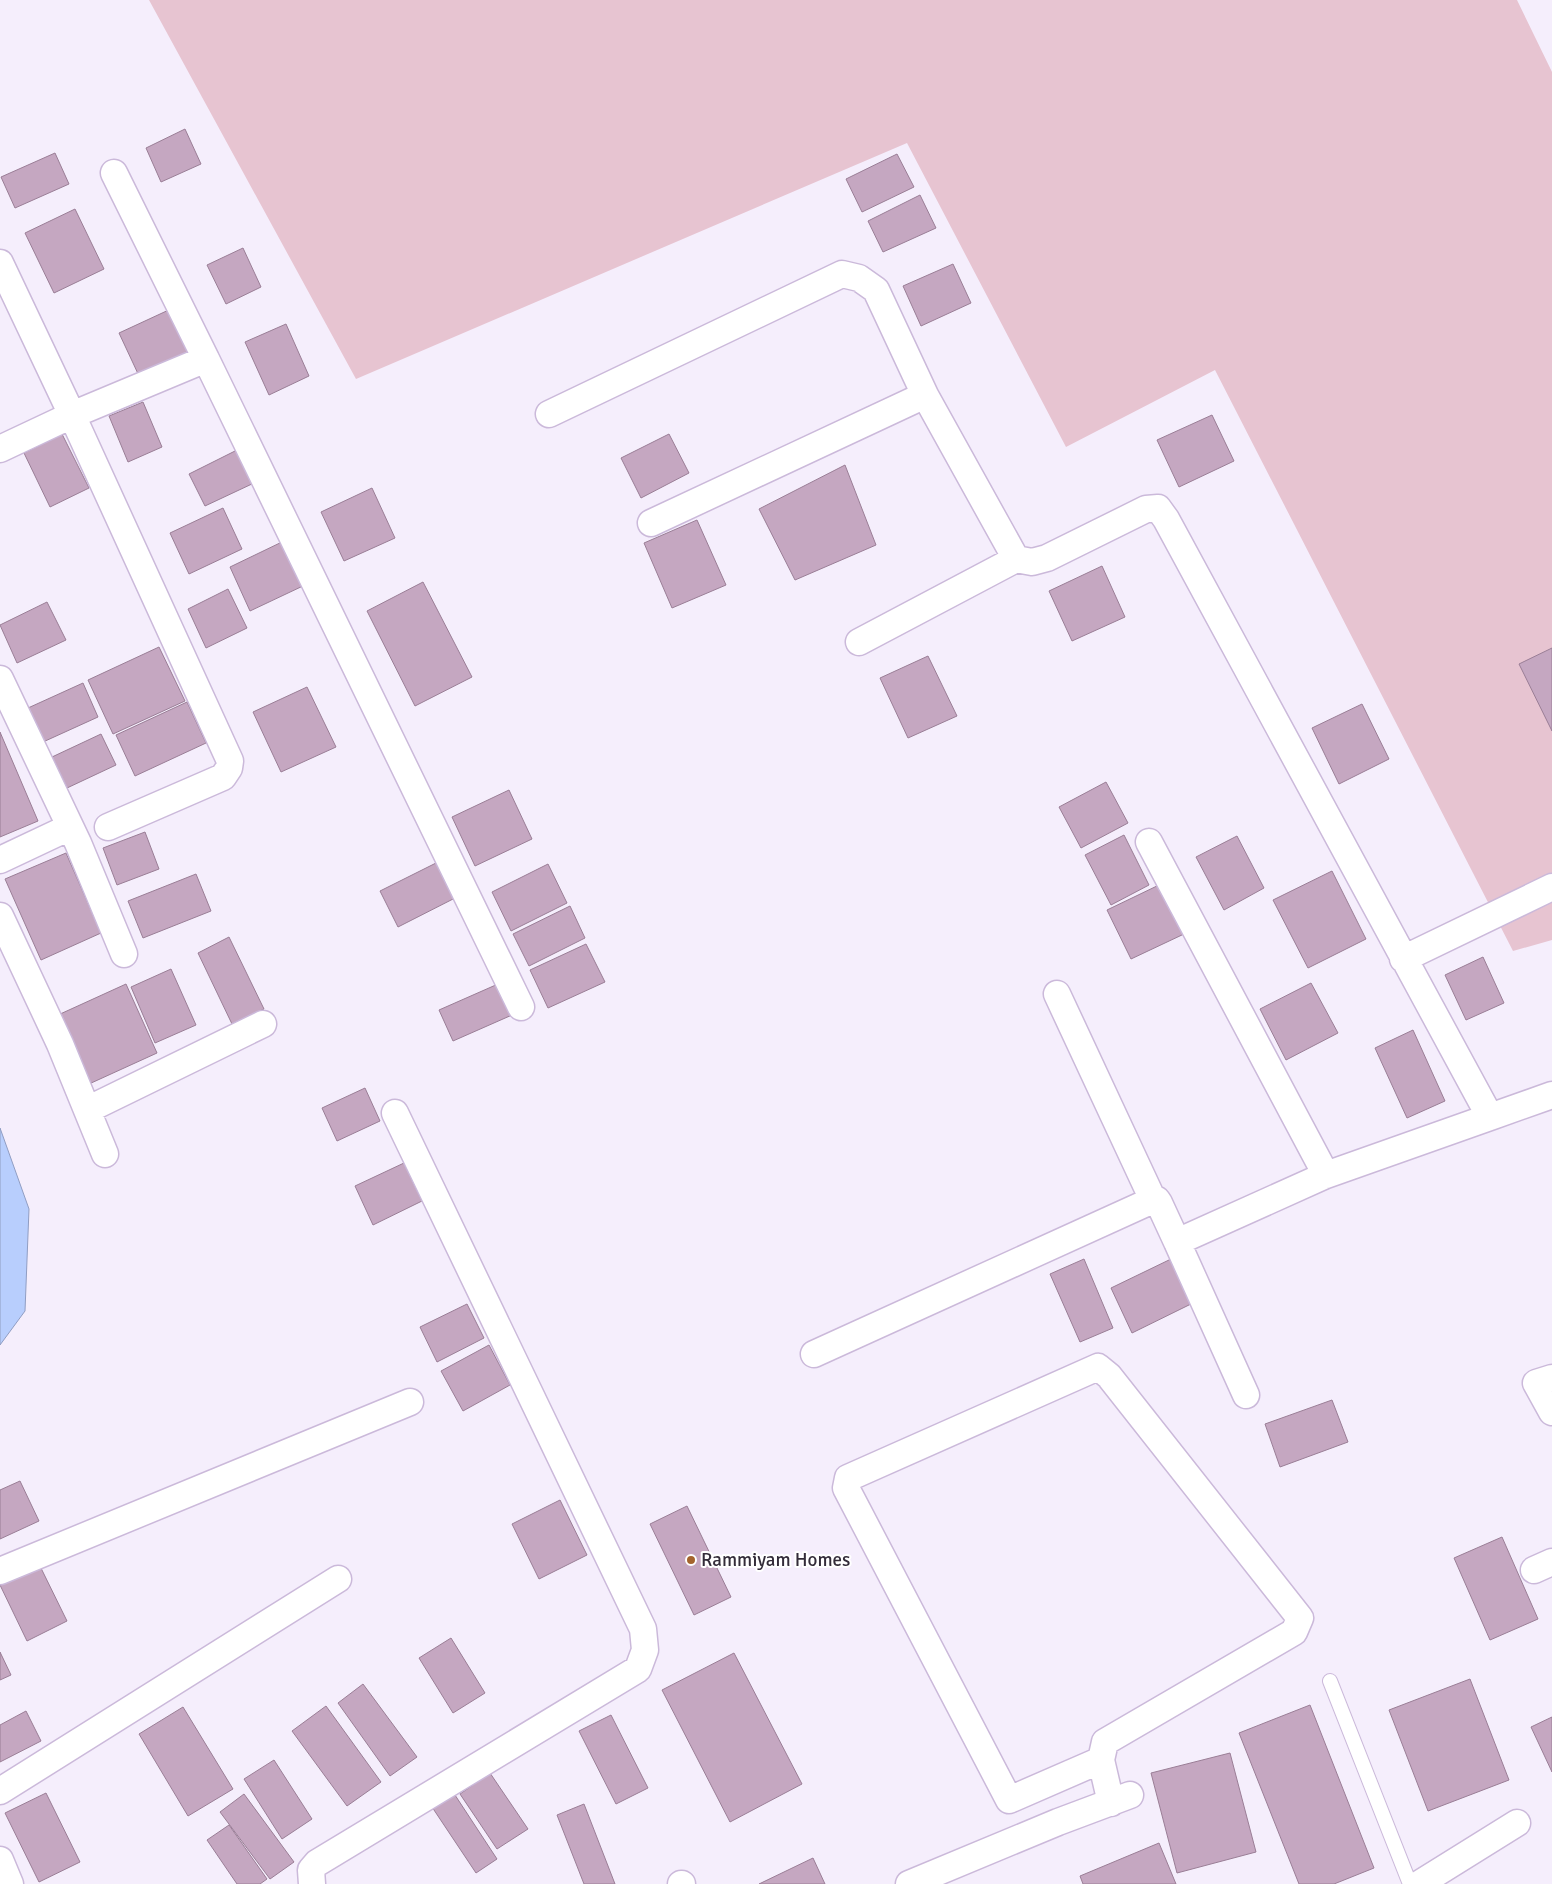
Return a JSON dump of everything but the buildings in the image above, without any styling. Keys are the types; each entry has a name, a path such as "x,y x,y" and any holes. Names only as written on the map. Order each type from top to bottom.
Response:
{"street":[{"path":"114,173 206,358 521,1007"},
{"path":"0,263 72,415 230,760 229,768 222,777 108,827"},
{"path":"549,414 842,274 859,278 876,290 925,395 1016,560"},
{"path":"0,449 72,415 206,358"},
{"path":"651,523 925,395"},
{"path":"859,642 1016,560 1032,562 1047,558 1146,509 1158,508 1166,519 1490,1117"},
{"path":"0,679 70,827 124,954"},
{"path":"0,860 70,827"},
{"path":"1149,842 1326,1175"},
{"path":"1403,959 1552,887"},
{"path":"0,916 60,1044 104,1154"},
{"path":"1056,994 1153,1200"},
{"path":"87,1110 263,1024"},
{"path":"1177,1242 1326,1175 1552,1095"},
{"path":"312,1884 311,1870 317,1863 638,1669 645,1650 643,1629 395,1113"},
{"path":"814,1354 1153,1200 1157,1200 1246,1395"},
{"path":"909,1884 1058,1822 1121,1799 1102,1760 1105,1742 1294,1632 1300,1618 1110,1376 1098,1367 848,1478 846,1488 1009,1800 1102,1760"},
{"path":"1552,1378 1536,1383 1552,1412"},
{"path":"0,1571 410,1402"},
{"path":"0,1791 338,1579"},
{"path":"1045,1785 1058,1822"},
{"path":"1418,1884 1517,1823"},
{"path":"0,1860 10,1884"}],"lane":[{"path":"1330,1681 1410,1884"}],"shaded area":[{"path":"149,0 1517,0 1552,72 1552,940 1513,951 1215,370 1066,447 907,143 356,379"}],"water":[{"path":"0,1128 29,1209 25,1311 0,1345"}],"place":[{"name":"Rammiyam Homes","path":"691,1560"}]}
